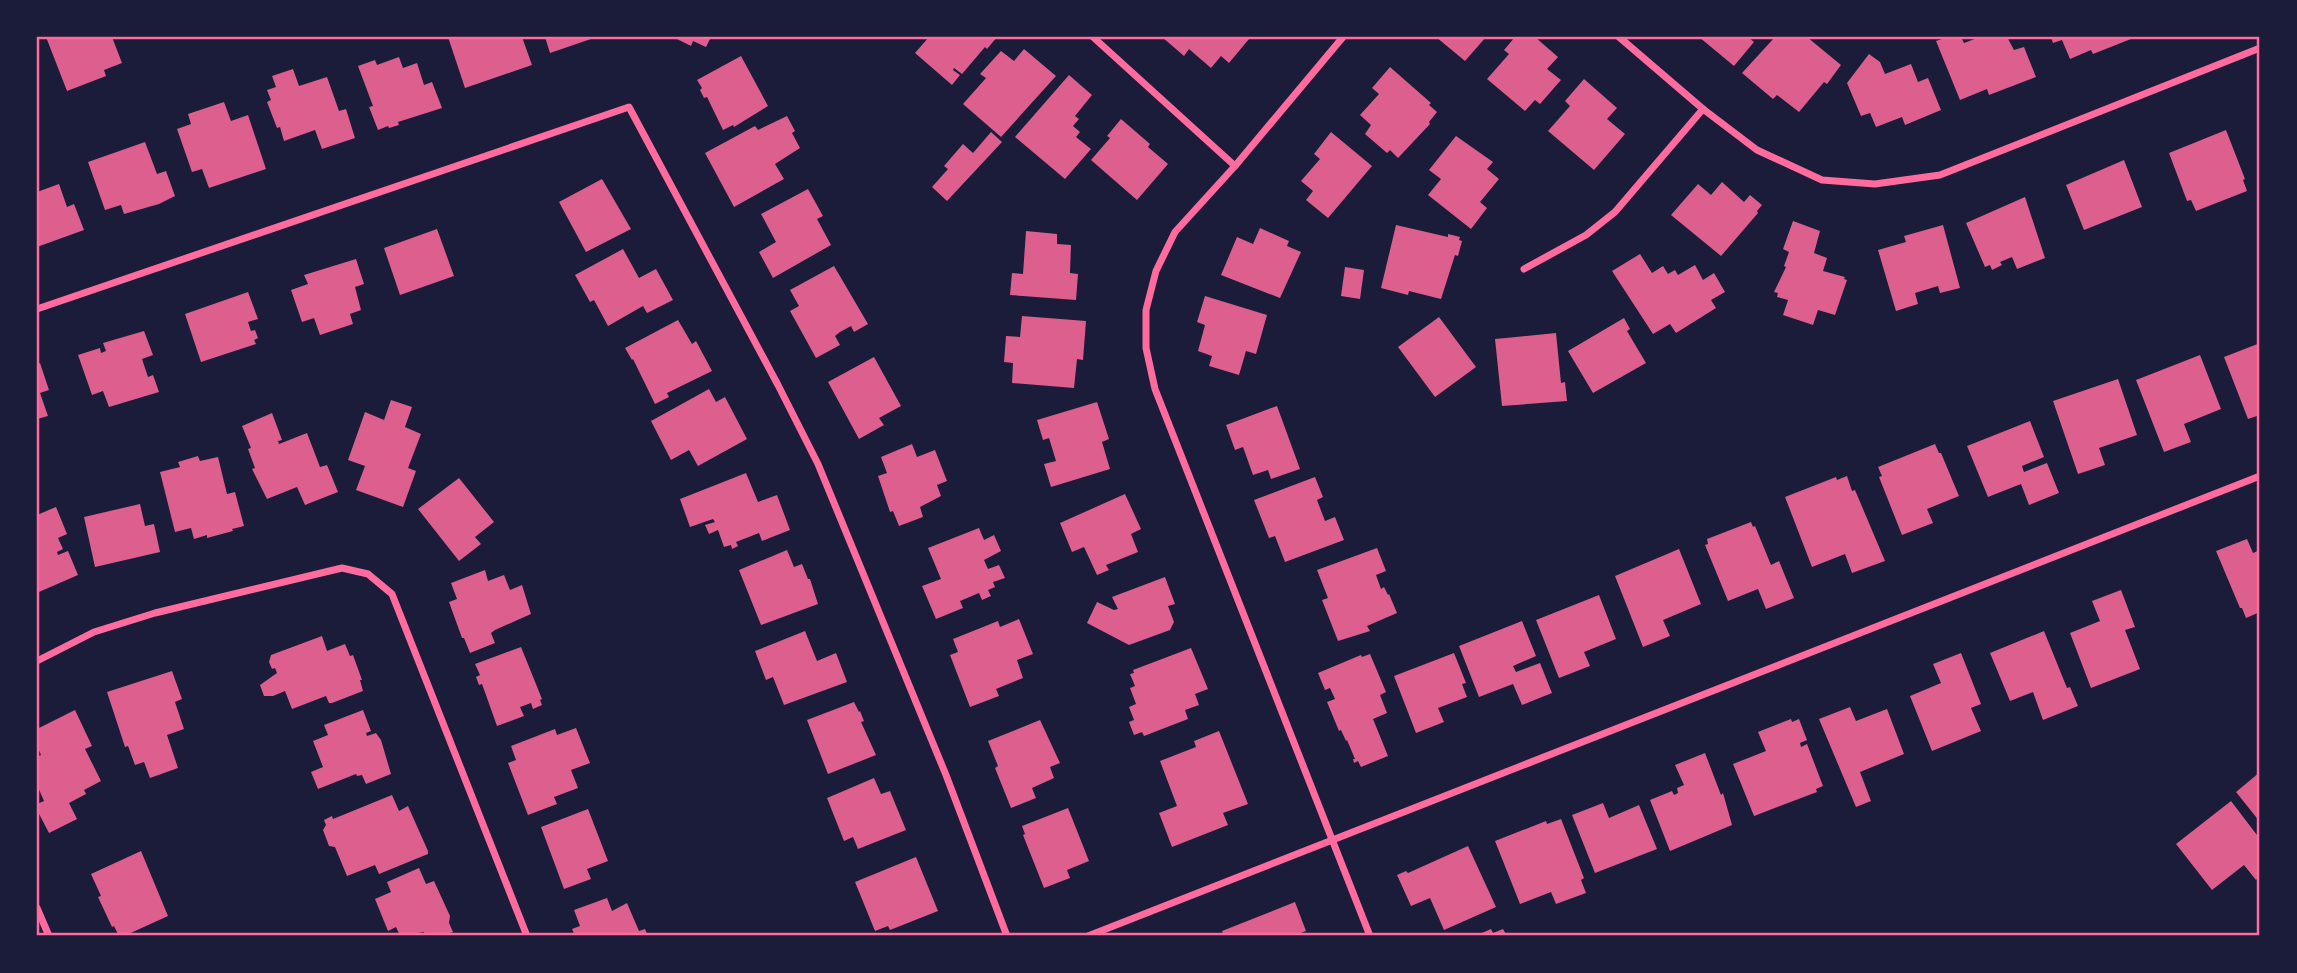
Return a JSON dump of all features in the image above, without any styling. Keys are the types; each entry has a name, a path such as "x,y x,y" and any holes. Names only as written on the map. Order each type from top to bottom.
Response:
{"street":[{"path":"1093,37 1235,166"},
{"path":"1343,37 1235,166 1175,232 1156,271 1146,310 1146,348 1155,389 1370,936"},
{"path":"1619,37 1703,109 1757,150 1822,180 1875,184 1940,175 2260,48"},
{"path":"37,309 629,107 818,464 946,775 1007,936"},
{"path":"1524,269 1586,235 1615,212 1703,109"},
{"path":"1088,936 2260,476"},
{"path":"37,661 94,632 155,613 342,568 368,574 392,594 527,936"},
{"path":"37,908 50,936"}],"building":[{"path":"46,37 112,37 122,63 104,70 106,76 67,91"},
{"path":"448,37 522,37 532,65 465,88"},
{"path":"545,37 591,37 591,39 550,53"},
{"path":"673,37 711,37 706,47 693,41 691,46"},
{"path":"929,37 997,37 962,74 954,68 960,75 952,85 915,53"},
{"path":"1162,37 1249,39 1229,63 1221,56 1211,68 1189,49 1184,56"},
{"path":"1436,37 1486,37 1465,61"},
{"path":"1515,37 1535,37 1558,57 1547,69 1561,80 1540,104 1535,100 1525,111 1487,79 1509,54 1504,50"},
{"path":"1699,37 1748,37 1754,42 1734,66"},
{"path":"1775,37 1807,37 1841,65 1827,84 1824,82 1799,112 1777,95 1773,99 1742,73"},
{"path":"1961,37 1964,43 1980,37 2007,37 2014,50 2024,47 2036,77 1989,95 1987,89 1960,100 1936,41"},
{"path":"2051,37 2136,37 2093,54 2091,50 2070,59 2062,40 2053,43"},
{"path":"1024,49 1056,76 1001,137 963,104 986,78 980,74 1001,51 1014,61"},
{"path":"1869,54 1880,62 1885,74 1911,64 1918,82 1928,78 1941,110 1905,125 1902,117 1876,127 1870,113 1861,116 1847,83"},
{"path":"741,56 768,106 734,127 733,125 723,130 697,80"},
{"path":"399,57 403,68 417,63 424,85 432,82 442,108 378,130 369,107 373,106 358,66 375,60 377,65"},
{"path":"1390,67 1431,103 1429,105 1437,112 1430,124 1398,158 1390,150 1387,153 1365,134 1371,125 1360,115 1379,94 1372,88"},
{"path":"293,69 299,86 327,77 339,111 346,109 355,138 322,149 315,130 284,141 267,102 271,100 267,90 276,87 272,76"},
{"path":"1069,75 1092,95 1075,116 1079,119 1073,126 1080,132 1076,137 1091,149 1065,179 1015,137"},
{"path":"1584,79 1617,108 1607,119 1625,134 1594,170 1548,131 1570,106 1565,101"},
{"path":"224,102 231,121 248,115 266,169 209,188 202,169 192,172 177,129 191,124 188,114"},
{"path":"787,116 800,148 775,164 784,179 734,207 705,153 755,126 758,130"},
{"path":"1121,119 1168,164 1137,200 1091,160 1110,138 1107,136"},
{"path":"2226,130 2247,191 2196,211 2191,200 2187,201 2169,153"},
{"path":"991,132 1002,142 947,201 932,187 948,169 944,166 963,144 973,153"},
{"path":"1331,132 1372,166 1328,218 1306,200 1313,191 1301,181 1320,159 1314,154"},
{"path":"1456,136 1493,162 1487,169 1499,179 1480,202 1487,208 1471,229 1428,195 1441,179 1429,170"},
{"path":"145,142 157,174 166,171 175,196 159,204 124,214 121,205 105,210 88,162"},
{"path":"2124,160 2142,207 2084,230 2066,185"},
{"path":"602,179 631,229 586,252 559,202"},
{"path":"1722,182 1744,202 1750,195 1762,205 1721,256 1671,215 1698,184 1711,195"},
{"path":"59,184 67,207 74,204 84,230 37,247 37,192"},
{"path":"808,189 823,216 817,219 831,245 773,278 759,252 776,242 761,214"},
{"path":"2025,197 2045,258 2017,269 2012,257 2000,262 2002,265 1992,270 1990,265 1985,267 1966,223"},
{"path":"1793,221 1820,231 1814,253 1827,258 1823,271 1845,277 1847,280 1835,315 1818,310 1813,325 1783,315 1788,300 1777,297 1778,293 1774,292 1786,267 1784,266 1789,252 1783,249"},
{"path":"1396,225 1448,237 1448,234 1460,237 1459,240 1462,241 1458,256 1455,255 1441,299 1381,288"},
{"path":"1943,225 1960,288 1940,293 1938,286 1915,293 1918,304 1896,311 1878,250 1906,242 1904,236"},
{"path":"1260,228 1289,241 1287,246 1301,252 1280,298 1221,275 1237,237 1253,244"},
{"path":"437,229 454,276 400,295 384,248"},
{"path":"1026,231 1057,234 1057,244 1071,245 1070,273 1078,274 1076,300 1010,295 1012,273 1023,274"},
{"path":"623,249 639,278 656,269 673,300 647,313 643,306 608,326 594,300 590,302 575,275"},
{"path":"1640,254 1652,273 1663,266 1668,274 1675,270 1678,275 1695,265 1703,280 1714,273 1725,292 1711,300 1716,308 1676,333 1670,324 1653,334 1612,271"},
{"path":"356,259 364,284 355,287 361,310 350,314 353,324 320,335 314,318 302,322 291,290 308,284 304,275"},
{"path":"834,266 868,324 854,332 851,326 840,332 835,336 840,345 816,358 790,311 799,306 790,290"},
{"path":"1345,267 1364,270 1360,299 1341,296"},
{"path":"248,292 258,319 248,322 251,331 255,330 258,338 254,340 256,344 201,362 185,314"},
{"path":"1205,296 1267,315 1256,354 1246,351 1239,375 1209,366 1212,356 1198,351 1205,325 1197,322"},
{"path":"1022,316 1086,321 1083,360 1077,359 1074,388 1012,383 1013,363 1004,362 1006,336 1020,337"},
{"path":"1439,317 1476,367 1435,397 1398,347"},
{"path":"1624,318 1630,329 1627,331 1646,363 1593,393 1568,351"},
{"path":"678,320 692,344 696,341 712,371 667,393 669,397 655,404 625,348"},
{"path":"144,331 153,355 142,359 148,377 153,375 159,392 109,407 103,391 92,395 78,355 100,348 101,353 106,351 103,343"},
{"path":"1556,333 1561,383 1565,382 1567,401 1502,406 1495,339"},
{"path":"2260,343 2260,415 2248,419 2224,357"},
{"path":"2200,355 2221,409 2184,424 2191,442 2164,452 2136,380"},
{"path":"874,357 901,406 879,418 884,425 859,439 828,382"},
{"path":"40,363 49,390 40,393 48,416 37,419 37,364"},
{"path":"2118,379 2137,435 2099,448 2105,465 2078,474 2053,401"},
{"path":"709,389 716,402 725,397 747,439 698,466 689,450 671,460 651,421"},
{"path":"391,400 412,407 405,427 421,434 408,468 416,471 403,507 356,490 365,466 348,460 365,412 384,420"},
{"path":"1097,402 1109,439 1102,442 1110,469 1051,487 1044,464 1056,461 1049,438 1043,440 1037,420"},
{"path":"1277,406 1300,469 1271,479 1268,470 1253,475 1243,447 1235,450 1226,425"},
{"path":"272,413 282,440 278,441 279,444 307,433 320,467 327,465 338,492 305,505 297,487 267,499 252,469 255,468 248,449 251,448 242,426"},
{"path":"2030,421 2044,457 2022,466 2024,472 2047,463 2059,493 2029,505 2021,484 1988,497 1967,446"},
{"path":"912,444 917,457 935,450 947,481 937,485 941,496 920,507 923,517 899,526 893,511 890,512 878,476 887,473 881,457"},
{"path":"1935,444 1959,496 1927,509 1933,523 1902,535 1879,477 1882,476 1878,467"},
{"path":"198,456 200,461 218,457 227,494 235,492 244,526 207,538 207,535 194,539 191,528 175,532 160,472 180,467 178,462"},
{"path":"746,473 758,502 777,495 790,530 762,541 759,533 736,542 738,546 732,549 731,545 724,547 718,530 709,534 705,525 715,522 713,519 690,527 680,499"},
{"path":"1847,476 1885,561 1852,573 1845,554 1812,567 1785,497 1836,477 1837,480"},
{"path":"1315,477 1323,497 1317,500 1325,521 1335,517 1344,540 1285,562 1275,536 1269,538 1254,500"},
{"path":"459,478 494,522 475,537 481,544 459,561 418,509"},
{"path":"1125,494 1141,529 1131,534 1138,552 1106,565 1109,570 1097,575 1084,547 1072,552 1060,523"},
{"path":"140,504 145,526 154,524 160,552 95,567 84,517"},
{"path":"56,507 67,534 58,538 63,549 57,552 58,555 68,551 78,575 39,592 37,515"},
{"path":"1751,522 1771,565 1779,561 1794,598 1766,609 1758,589 1728,601 1705,545 1708,544 1707,539"},
{"path":"979,528 984,540 994,535 1001,551 984,560 988,569 999,565 1005,578 993,582 995,587 988,590 991,596 982,600 979,593 960,601 963,608 936,619 922,586 941,579 928,548"},
{"path":"2247,539 2253,553 2260,550 2260,612 2246,618 2216,551"},
{"path":"1377,548 1386,571 1376,575 1381,589 1384,587 1389,594 1397,613 1367,626 1370,631 1338,641 1322,600 1328,598 1317,570"},
{"path":"1679,549 1701,604 1663,620 1670,636 1643,647 1615,576"},
{"path":"787,550 794,567 802,564 818,604 761,625 739,570"},
{"path":"485,570 488,581 504,575 510,590 522,585 531,614 495,630 491,633 495,643 470,653 449,602 457,599 451,583"},
{"path":"1165,577 1175,604 1168,606 1174,622 1170,630 1129,645 1087,623 1097,602 1114,610 1118,609 1112,597"},
{"path":"2121,590 2135,627 2125,630 2140,669 2091,688 2070,633 2100,621 2092,601"},
{"path":"1599,595 1616,639 1584,652 1590,666 1559,678 1536,620"},
{"path":"1019,619 1033,654 1017,660 1023,678 996,689 999,696 970,707 950,655 958,652 953,639 998,621 1000,627"},
{"path":"1522,621 1536,656 1513,666 1516,672 1540,663 1552,693 1522,705 1513,684 1479,697 1459,646"},
{"path":"805,631 817,661 836,653 847,682 784,705 773,677 766,680 755,651"},
{"path":"2044,631 2067,688 2070,687 2078,706 2043,720 2033,692 2010,701 1990,653"},
{"path":"322,636 327,651 345,644 350,656 353,655 363,691 332,703 329,703 326,696 292,709 285,691 264,696 260,685 277,673 269,662 271,655"},
{"path":"521,647 542,705 533,709 531,703 520,707 524,716 497,726 482,684 479,685 476,677 480,675 475,664"},
{"path":"1191,648 1208,689 1195,694 1199,705 1185,710 1188,719 1144,736 1142,732 1134,735 1129,722 1134,720 1129,707 1136,704 1130,688 1135,686 1130,674 1134,673 1133,670"},
{"path":"1454,653 1466,683 1462,684 1467,697 1438,708 1444,722 1416,733 1394,676"},
{"path":"1961,653 1981,704 1971,708 1981,731 1932,751 1910,696 1941,683 1933,664"},
{"path":"1370,654 1386,692 1380,695 1387,713 1373,719 1388,756 1361,767 1358,761 1354,763 1355,759 1347,740 1341,730 1339,731 1327,702 1335,699 1330,688 1325,690 1318,673 1361,655"},
{"path":"172,671 182,699 175,702 184,729 167,735 178,768 150,778 144,762 135,765 128,746 125,747 107,692"},
{"path":"854,702 876,755 828,774 807,720"},
{"path":"1850,707 1856,721 1887,709 1904,754 1860,772 1871,801 1856,807 1819,719"},
{"path":"75,710 92,746 85,749 101,781 84,790 86,794 69,803 77,819 49,833 37,810 37,804 44,801 37,785 37,757 41,755 37,746 37,729"},
{"path":"363,710 371,731 366,733 367,736 376,733 381,740 391,774 366,784 362,775 356,774 318,789 311,772 323,767 313,741 328,735 324,725"},
{"path":"1791,719 1792,722 1799,719 1807,740 1800,743 1801,747 1807,744 1823,786 1816,789 1817,792 1754,816 1733,764 1766,751 1758,732"},
{"path":"1040,720 1060,763 1050,767 1054,778 1032,788 1036,798 1011,808 995,768 998,766 988,741"},
{"path":"576,728 590,763 571,770 578,788 554,797 557,804 528,815 508,763 516,760 511,746 555,729 557,735"},
{"path":"1219,731 1248,804 1223,813 1228,825 1172,847 1159,813 1177,806 1160,761 1196,747 1194,741"},
{"path":"1705,753 1721,795 1723,793 1732,825 1670,851 1650,800 1672,791 1674,795 1678,793 1677,788 1684,785 1675,765"},
{"path":"2260,772 2260,822 2236,792"},
{"path":"874,778 881,794 890,791 906,830 858,849 853,837 844,841 827,798"},
{"path":"392,795 399,811 408,806 428,854 379,874 375,865 347,876 335,847 329,846 323,830 326,825 324,820 332,816 333,819"},
{"path":"2231,801 2260,839 2260,876 2256,880 2244,865 2212,890 2176,844"},
{"path":"1603,803 1609,818 1639,805 1657,849 1595,873 1572,815"},
{"path":"1068,808 1089,861 1067,870 1070,878 1044,888 1022,826"},
{"path":"588,809 608,861 587,869 591,879 564,889 541,827"},
{"path":"1561,819 1584,878 1581,880 1586,893 1556,904 1551,892 1520,904 1495,841 1546,821 1547,824"},
{"path":"1468,846 1496,907 1444,930 1430,898 1411,906 1397,875 1406,871 1408,873"},
{"path":"141,851 168,916 119,936 98,897 101,896 91,874"},
{"path":"916,857 938,911 890,930 888,926 875,931 855,882"},
{"path":"419,868 426,884 434,881 450,916 449,923 453,932 442,936 425,936 424,932 400,936 396,927 388,931 375,899 391,892 387,882"},
{"path":"607,898 612,911 627,903 639,931 645,929 648,936 575,936 572,929 580,926 574,910"},
{"path":"1295,902 1306,931 1293,936 1224,936 1222,931"},
{"path":"1491,929 1493,933 1503,929 1507,936 1475,936"}]}
